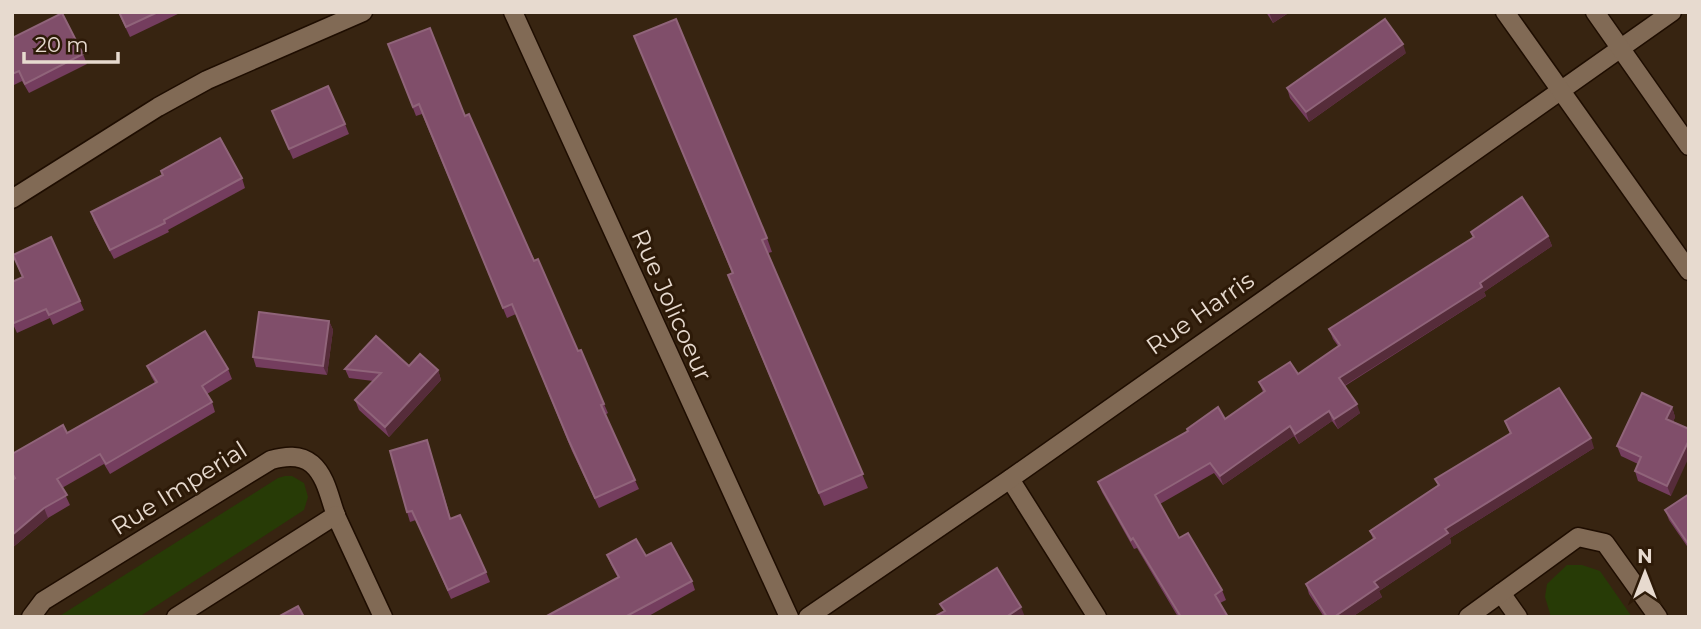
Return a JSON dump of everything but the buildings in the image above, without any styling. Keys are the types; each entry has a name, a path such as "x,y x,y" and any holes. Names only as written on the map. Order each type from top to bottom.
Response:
{"street":[{"path":"12,199 158,107 207,80 363,12"},
{"name":"Rue Jolicoeur","path":"513,12 789,617"},
{"path":"1505,12 1689,271"},
{"path":"1595,12 1689,146"},
{"name":"Rue Harris","path":"808,617 1672,12"},
{"name":"Rue Imperial","path":"32,617 43,601 271,460 285,456 310,462 320,473 336,516 383,617"},
{"path":"1010,478 1097,617"},
{"path":"176,617 336,516"},
{"path":"1468,617 1578,537 1605,543 1658,617"},
{"path":"1501,593 1518,617"}],"green space":[{"path":"292,476 304,483 308,497 304,510 139,617 58,617 278,478"},
{"path":"1567,565 1582,565 1600,571 1632,617 1551,617 1545,597 1547,584"}]}
